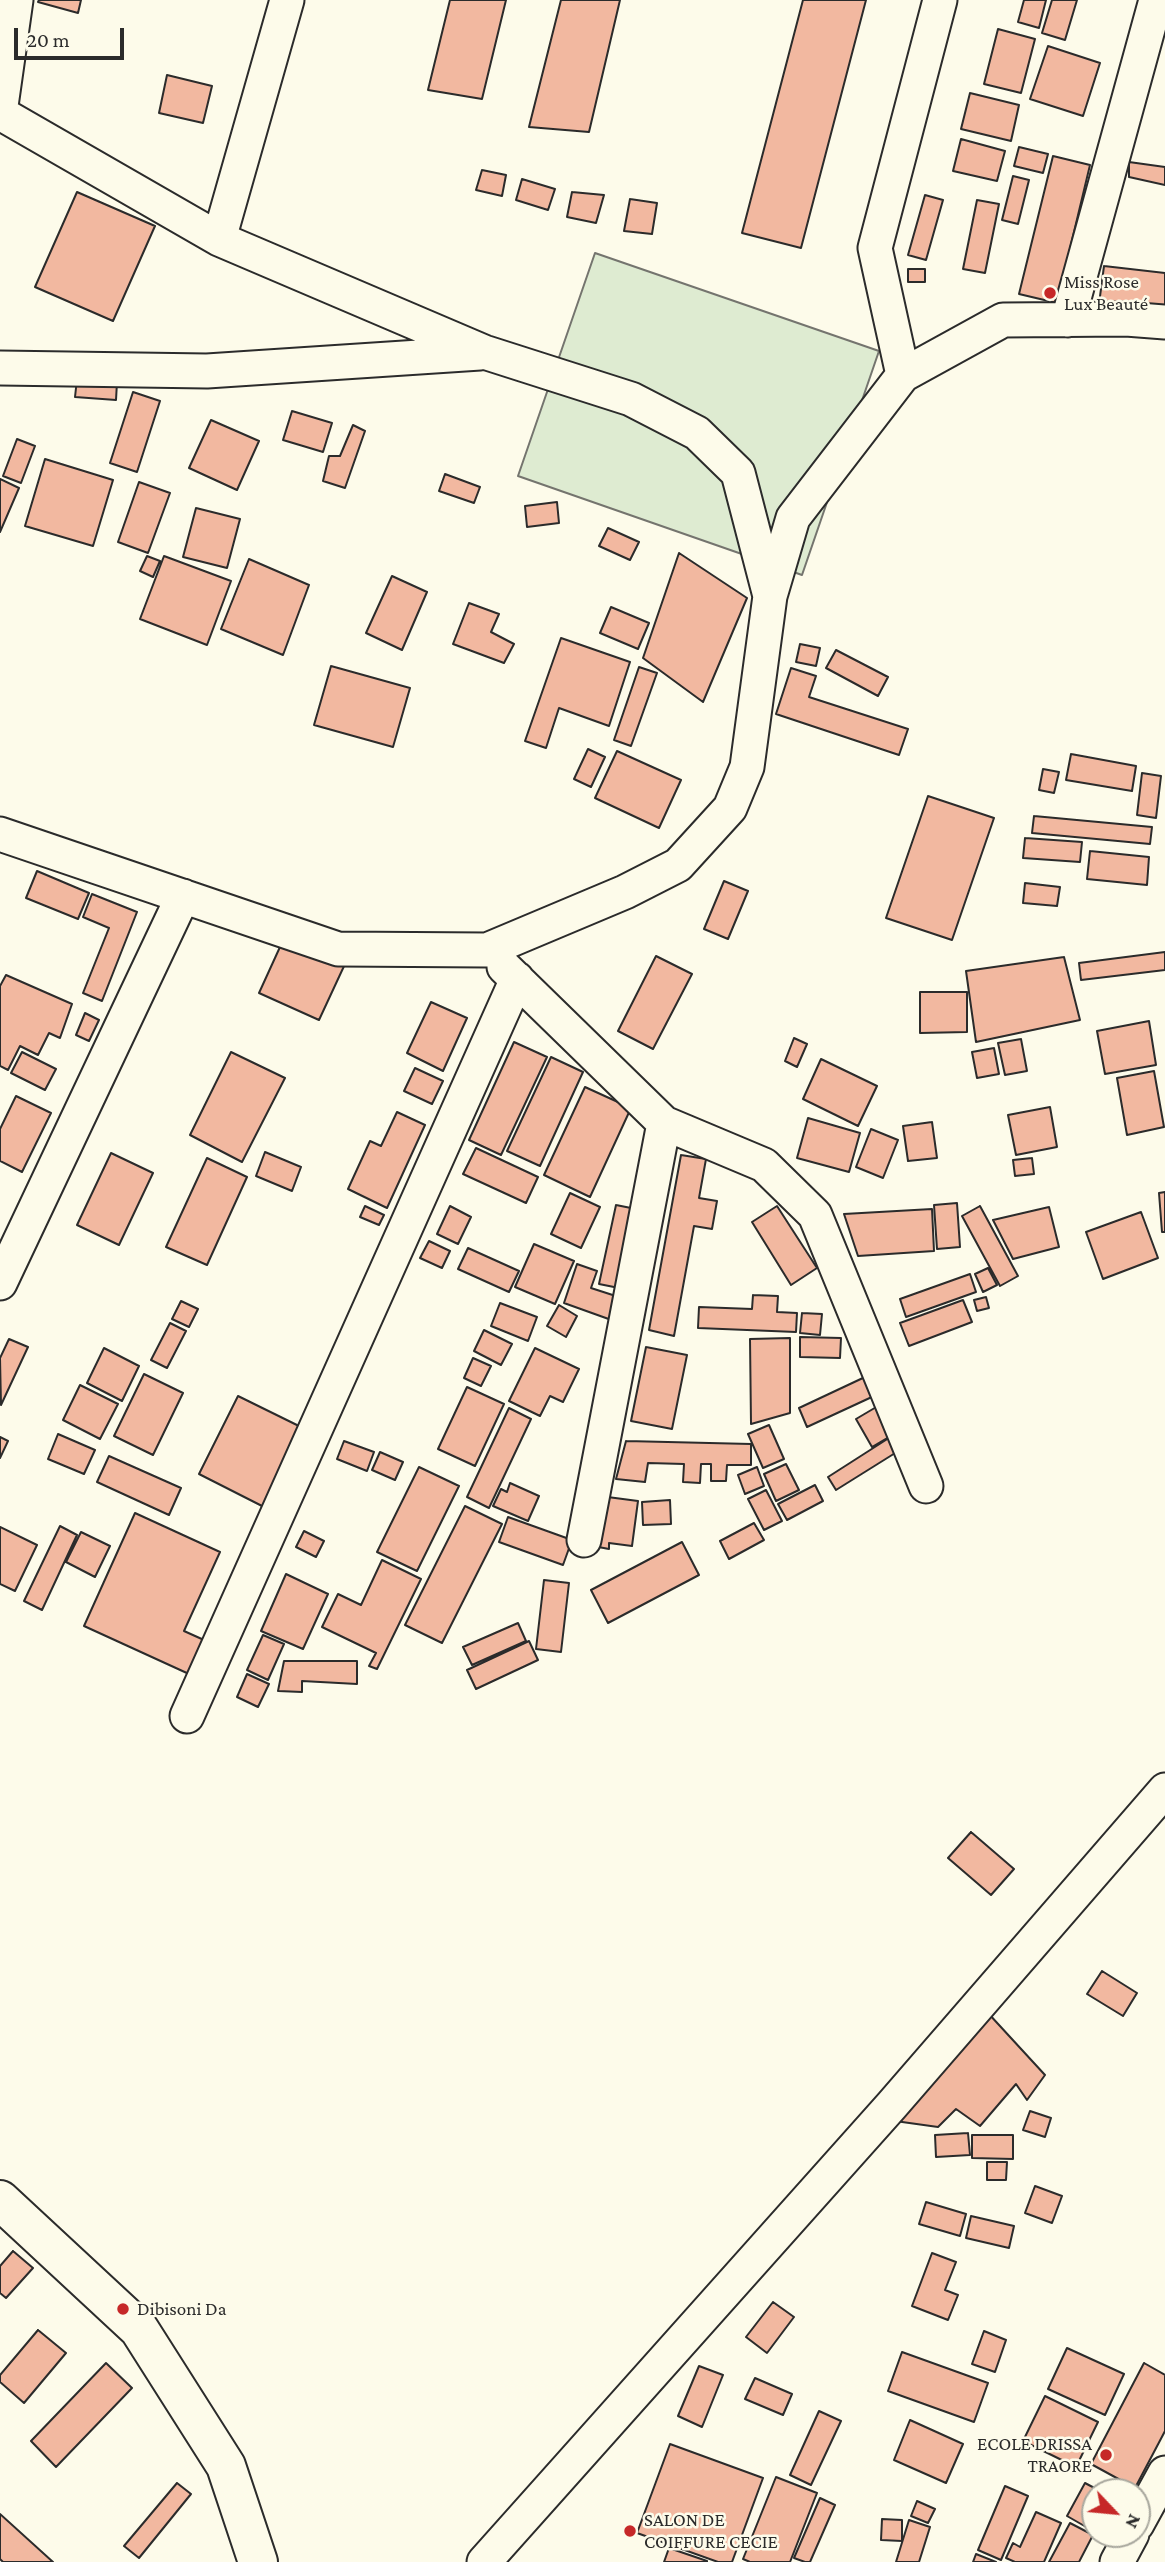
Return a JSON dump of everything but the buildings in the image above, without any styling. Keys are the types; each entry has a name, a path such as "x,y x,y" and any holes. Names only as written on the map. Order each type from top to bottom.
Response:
{"street":[{"path":"16,0 0,113 219,239 484,352 631,399 697,433 737,473 770,596"},
{"path":"219,239 288,0"},
{"path":"902,375 875,248 940,0"},
{"path":"1068,320 1156,0"},
{"path":"0,834 338,950 487,950 625,892 678,865 730,808 747,767 770,596 793,518 902,375 1003,320 1165,322"},
{"path":"0,368 207,372 484,352"},
{"path":"0,1283 183,897"},
{"path":"487,950 664,1123 764,1165 816,1215 926,1486"},
{"path":"187,1716 517,979"},
{"path":"584,1540 664,1123"},
{"path":"484,2562 892,2105 1165,1790"},
{"path":"0,2200 139,2329 226,2466 258,2562"},
{"path":"1151,2498 1165,2473"}],"green space":[{"path":"595,253 879,351 802,575 518,476"}],"place":[{"name":"Miss Rose Lux Beauté","path":"1050,293"},
{"name":"Dibisoni Da","path":"123,2309"},
{"name":"ECOLE DRISSA TRAORE","path":"1106,2455"},
{"name":"SALON DE COIFFURE CECIE","path":"630,2531"}]}
